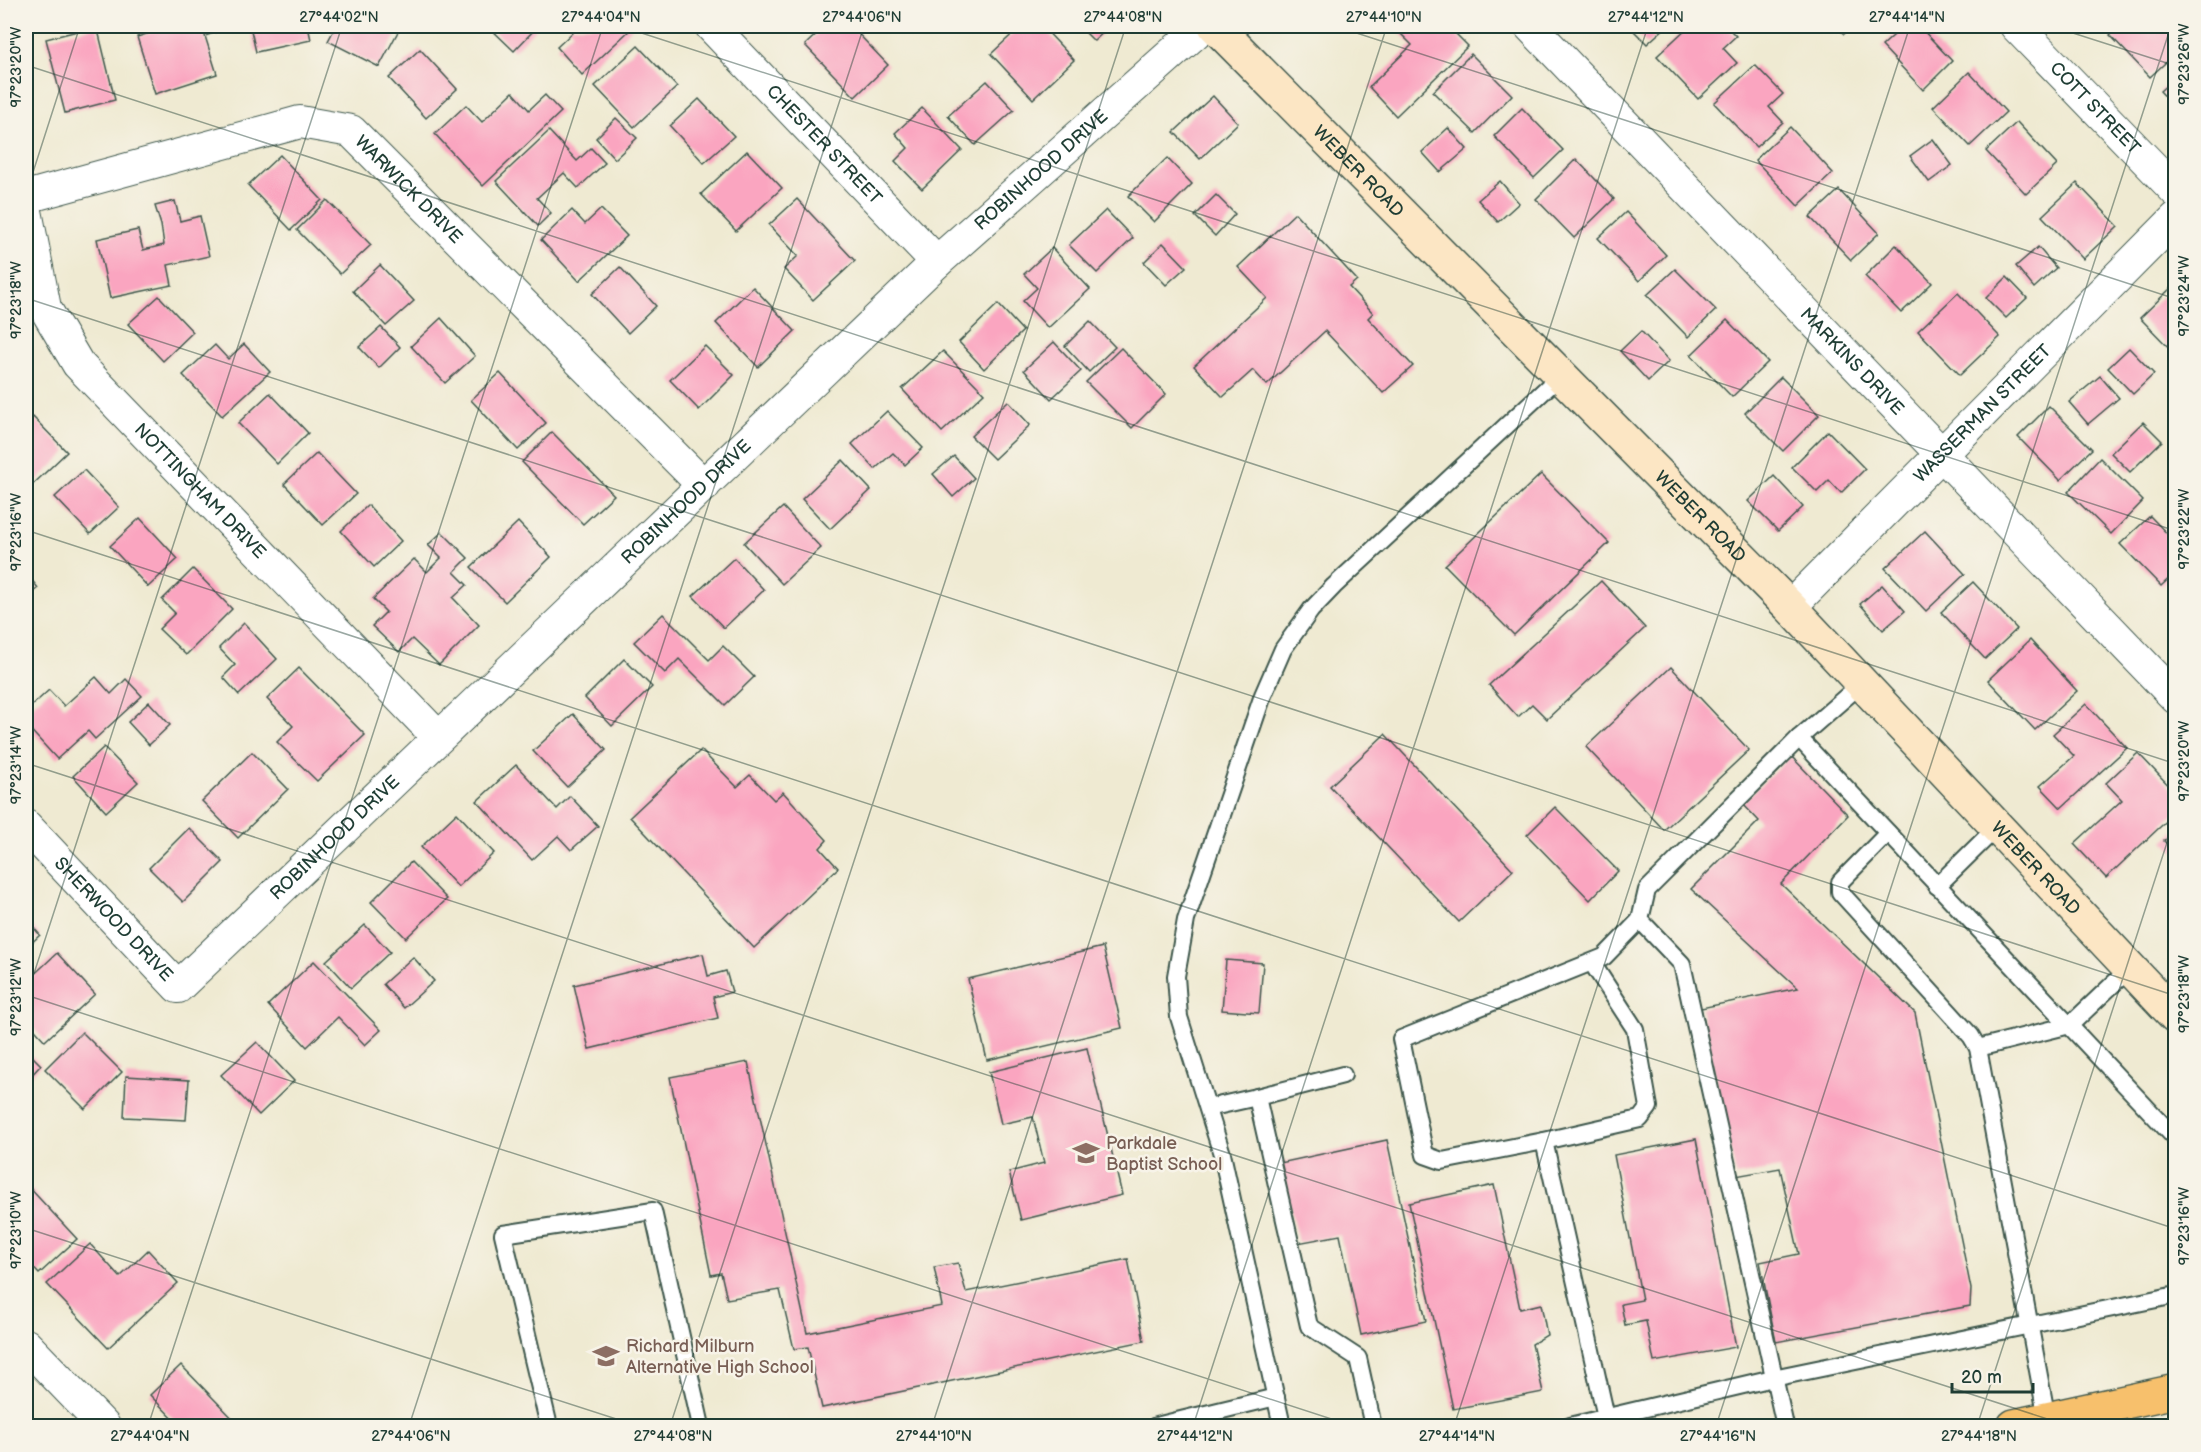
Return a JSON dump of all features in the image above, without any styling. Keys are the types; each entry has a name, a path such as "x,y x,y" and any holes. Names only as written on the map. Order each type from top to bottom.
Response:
{"main road":[{"name":"WEBER ROAD","path":"1215,26 1790,607 2175,1017"},
{"path":"2014,1426 2047,1419 2101,1417 2175,1391"}],"street":[{"name":"CHESTER STREET","path":"711,26 938,262"},
{"name":"ROBINHOOD DRIVE","path":"178,987 938,262 1203,26"},
{"name":"MARKINS DRIVE","path":"1530,26 2175,698"},
{"name":"COTT STREET","path":"2016,26 2175,191"},
{"name":"WARWICK DRIVE","path":"26,197 300,122 351,131 704,486"},
{"name":"NOTTINGHAM DRIVE","path":"26,211 45,308 78,364 438,737"},
{"name":"WASSERMAN STREET","path":"1790,607 2175,219"},
{"name":"SHERWOOD DRIVE","path":"26,826 178,987"},
{"path":"26,1345 104,1426"}],"lane":[{"path":"1282,1426 1222,1154 1179,1017 1176,976 1186,920 1263,696 1284,649 1311,610 1334,586 1561,375"},
{"path":"1592,963 1635,1029 1649,1107 1640,1119 1442,1161 1425,1155 1401,1039 1605,957 1640,920 1647,890 1799,738 1862,683"},
{"path":"1799,738 2175,1138"},
{"path":"1937,886 1997,827"},
{"path":"1888,833 1840,882 1840,892 1971,1036 1978,1048 2047,1419"},
{"path":"1640,920 1682,964 1785,1426"},
{"path":"1978,1048 2070,1025 2130,968"},
{"path":"1208,1108 1343,1075"},
{"path":"1257,1097 1310,1326 1358,1358 1373,1426"},
{"path":"1544,1141 1607,1422"},
{"path":"549,1426 503,1234 653,1211 701,1426"},
{"path":"1570,1426 1607,1422 1773,1378 2175,1295"},
{"path":"1156,1426 1276,1397"}],"building":[{"path":"97,26 115,100 65,113 46,39"},
{"path":"172,26 224,26 225,29 205,36 217,74 155,94 137,37"},
{"path":"250,26 308,26 311,40 256,52"},
{"path":"336,26 401,26 379,67 328,41"},
{"path":"488,26 534,26 536,28 514,51"},
{"path":"568,26 630,26 632,28 582,75 557,47 573,32"},
{"path":"825,26 851,26 888,65 855,97 805,45"},
{"path":"1021,26 1042,26 1074,60 1033,99 991,54"},
{"path":"1079,26 1110,26 1094,41"},
{"path":"1404,26 1448,26 1468,46 1396,116 1369,87 1412,45 1398,31"},
{"path":"1629,26 1667,26 1647,44"},
{"path":"1689,26 1726,26 1736,36 1723,48 1737,63 1698,99 1657,56"},
{"path":"1836,26 1853,26 1844,34"},
{"path":"1866,26 1881,26 1873,33"},
{"path":"1904,26 1919,26 1952,61 1923,90 1882,46"},
{"path":"2119,26 2161,26 2176,41 2176,53 2150,77 2110,35"},
{"path":"638,46 677,87 634,127 595,86"},
{"path":"420,49 457,89 426,118 389,78"},
{"path":"1471,54 1512,95 1475,133 1433,92"},
{"path":"1755,65 1783,94 1769,107 1783,122 1756,147 1714,103"},
{"path":"1969,72 2006,112 1970,146 1933,107"},
{"path":"2176,77 2176,108 2160,91"},
{"path":"987,81 1014,110 975,145 948,116"},
{"path":"513,92 529,110 545,95 561,112 483,186 435,134 466,105 482,122"},
{"path":"1213,96 1238,123 1200,159 1174,132"},
{"path":"699,99 734,136 704,163 670,126"},
{"path":"922,108 962,150 922,189 895,161 908,148 895,133"},
{"path":"1522,108 1563,150 1534,178 1494,136"},
{"path":"616,118 637,138 615,159 596,138"},
{"path":"2017,122 2057,165 2026,194 1986,151"},
{"path":"1790,127 1833,173 1798,206 1755,160"},
{"path":"1448,128 1467,149 1440,172 1422,152"},
{"path":"549,131 577,161 591,148 605,163 578,188 564,173 537,198 551,213 538,226 496,181"},
{"path":"1933,139 1952,165 1929,182 1910,156"},
{"path":"747,151 782,188 736,231 701,194"},
{"path":"280,155 322,200 291,230 248,185"},
{"path":"1167,158 1192,184 1154,222 1128,196"},
{"path":"1576,159 1614,199 1574,238 1536,199"},
{"path":"1500,181 1519,203 1498,222 1478,200"},
{"path":"2077,183 2118,226 2083,259 2042,216"},
{"path":"1839,190 1879,233 1851,260 1810,217"},
{"path":"1216,195 1235,214 1215,236 1195,216"},
{"path":"797,199 855,261 813,300 784,269 798,256 769,225"},
{"path":"327,200 371,245 340,274 297,230"},
{"path":"175,201 180,221 200,216 209,256 168,265 172,285 110,298 97,239 138,230 143,250 164,245 155,206"},
{"path":"601,209 627,236 579,281 541,240 572,210 585,224"},
{"path":"1106,210 1133,238 1097,273 1069,245"},
{"path":"1626,212 1666,255 1639,281 1598,238"},
{"path":"1295,213 1357,280 1349,287 1373,313 1368,318 1413,366 1383,393 1325,331 1267,385 1253,370 1223,397 1194,366 1267,298 1238,267"},
{"path":"1163,243 1186,267 1166,285 1144,262"},
{"path":"1896,245 1932,283 1901,313 1865,276"},
{"path":"2038,247 2056,268 2034,288 2016,266"},
{"path":"1052,248 1090,289 1048,328 1023,301 1037,288 1024,274"},
{"path":"380,265 414,301 386,326 353,291"},
{"path":"620,267 656,306 628,333 592,294"},
{"path":"1675,269 1716,310 1688,337 1647,295"},
{"path":"2007,277 2027,298 2006,318 1986,298"},
{"path":"2173,286 2176,288 2176,355 2140,318"},
{"path":"753,287 795,331 758,367 716,323"},
{"path":"1958,293 2000,337 1960,375 1918,331"},
{"path":"159,296 193,332 163,361 128,324"},
{"path":"998,304 1023,331 984,369 959,342"},
{"path":"441,318 475,356 445,383 411,346"},
{"path":"1727,320 1768,362 1732,397 1691,355"},
{"path":"1090,321 1115,347 1089,372 1065,346"},
{"path":"381,327 400,347 379,368 359,347"},
{"path":"1641,331 1669,361 1648,381 1620,351"},
{"path":"1054,342 1081,371 1051,399 1024,370"},
{"path":"244,344 270,372 222,416 183,375 215,345 228,359"},
{"path":"705,346 734,375 699,410 670,380"},
{"path":"1121,348 1166,394 1132,428 1086,382"},
{"path":"2129,348 2154,374 2133,394 2108,368"},
{"path":"943,351 984,393 942,432 902,389"},
{"path":"500,373 546,423 518,450 471,400"},
{"path":"2100,376 2119,398 2088,424 2069,402"},
{"path":"1781,377 1819,415 1783,451 1745,413"},
{"path":"270,393 308,433 277,464 238,423"},
{"path":"1008,401 1030,425 994,459 971,436"},
{"path":"2049,406 2092,449 2060,480 2018,437"},
{"path":"887,411 923,448 905,465 893,453 875,469 852,444"},
{"path":"33,417 67,452 27,490 26,425"},
{"path":"2143,422 2162,441 2130,472 2111,453"},
{"path":"1828,431 1865,469 1841,493 1829,480 1817,492 1792,467"},
{"path":"552,432 614,495 583,524 522,462"},
{"path":"317,453 356,494 323,525 284,484"},
{"path":"954,456 974,478 953,497 933,474"},
{"path":"2100,458 2143,501 2111,534 2068,492"},
{"path":"843,460 871,490 830,529 802,499"},
{"path":"84,470 119,507 90,534 55,497"},
{"path":"1541,474 1609,543 1514,635 1445,565"},
{"path":"1774,476 1803,507 1778,531 1748,501"},
{"path":"368,505 401,541 374,567 341,531"},
{"path":"783,507 821,548 782,584 744,543"},
{"path":"2150,516 2176,543 2176,572 2161,586 2120,544"},
{"path":"140,518 178,559 148,587 110,546"},
{"path":"518,522 551,557 505,602 471,567"},
{"path":"1925,531 1965,574 1926,611 1885,568"},
{"path":"442,532 468,558 454,572 467,585 453,598 479,625 439,665 412,639 399,652 372,626 386,612 373,599 414,559 427,572 441,558 428,545"},
{"path":"734,558 764,590 724,628 693,596"},
{"path":"193,569 232,609 186,655 159,629 175,613 162,600"},
{"path":"26,573 38,588 26,598"},
{"path":"1601,581 1645,628 1547,719 1532,704 1518,717 1489,685"},
{"path":"1973,582 2017,629 1985,659 1941,612"},
{"path":"1882,585 1905,611 1883,630 1860,604"},
{"path":"663,614 709,660 723,646 754,677 725,705 679,659 665,673 634,642"},
{"path":"244,623 277,659 239,695 223,677 235,665 219,648"},
{"path":"2030,640 2077,691 2035,730 1988,680"},
{"path":"624,659 652,687 612,726 585,698"},
{"path":"1671,667 1749,750 1664,830 1586,747"},
{"path":"299,668 365,735 317,781 277,742 293,726 267,699"},
{"path":"96,677 111,694 126,679 142,696 95,739 88,731 57,759 26,725 26,711 49,690 64,706"},
{"path":"149,702 170,725 149,745 128,722"},
{"path":"2086,704 2127,748 2061,808 2040,786 2074,756 2053,734"},
{"path":"573,714 606,750 567,787 533,751"},
{"path":"1385,734 1513,870 1459,922 1330,786"},
{"path":"104,747 138,782 106,812 73,776"},
{"path":"701,750 737,787 750,775 774,800 783,792 827,840 820,848 838,868 754,948 630,817"},
{"path":"252,752 288,789 238,838 202,801"},
{"path":"2138,753 2176,793 2176,812 2106,878 2074,844 2122,800 2106,783"},
{"path":"1791,756 1848,815 1781,884 1915,1013 1971,1289 1970,1306 1776,1342 1760,1262 1799,1254 1780,1168 1736,1176 1701,1008 1798,988 1691,889 1759,821 1742,803"},
{"path":"516,765 557,809 570,796 598,826 571,850 558,836 532,860 477,801"},
{"path":"1555,807 1618,871 1590,900 1527,835"},
{"path":"457,813 494,853 458,887 421,847"},
{"path":"189,828 223,862 183,902 149,868"},
{"path":"2176,830 2176,853 2164,841"},
{"path":"411,862 447,899 406,938 371,902"},
{"path":"26,919 40,935 26,948"},
{"path":"365,925 390,952 351,988 326,961"},
{"path":"1103,947 1122,1028 987,1060 968,979"},
{"path":"57,953 95,994 45,1041 26,1020 26,982"},
{"path":"703,954 708,976 726,971 732,992 713,997 718,1018 589,1049 574,985"},
{"path":"413,957 434,981 404,1008 383,984"},
{"path":"1226,960 1263,963 1259,1013 1222,1010"},
{"path":"314,961 381,1030 365,1045 338,1017 307,1047 268,1005"},
{"path":"82,1032 122,1072 85,1109 45,1069"},
{"path":"257,1042 294,1081 259,1115 221,1075"},
{"path":"1087,1048 1122,1195 1021,1220 1009,1172 1044,1163 1033,1117 1001,1124 989,1072"},
{"path":"26,1050 41,1065 26,1081"},
{"path":"748,1062 807,1333 942,1306 934,1267 958,1263 966,1292 1128,1259 1144,1341 822,1408 808,1347 794,1349 780,1290 727,1299 721,1273 711,1275 670,1077"},
{"path":"126,1076 189,1080 186,1120 124,1117"},
{"path":"1696,1139 1736,1347 1654,1362 1646,1321 1625,1325 1621,1304 1642,1300 1614,1155"},
{"path":"1387,1140 1426,1321 1361,1335 1340,1235 1298,1243 1280,1163"},
{"path":"26,1184 77,1239 39,1274 26,1260"},
{"path":"1494,1185 1520,1309 1541,1304 1547,1335 1532,1344 1543,1392 1453,1409 1409,1203"},
{"path":"90,1244 120,1277 148,1250 178,1283 108,1348 47,1284"},
{"path":"181,1365 240,1426 180,1426 150,1395"}],"place":[{"name":"Parkdale Baptist School","path":"1086,1153"},
{"name":"Richard Milburn Alternative High School","path":"606,1356"}]}
